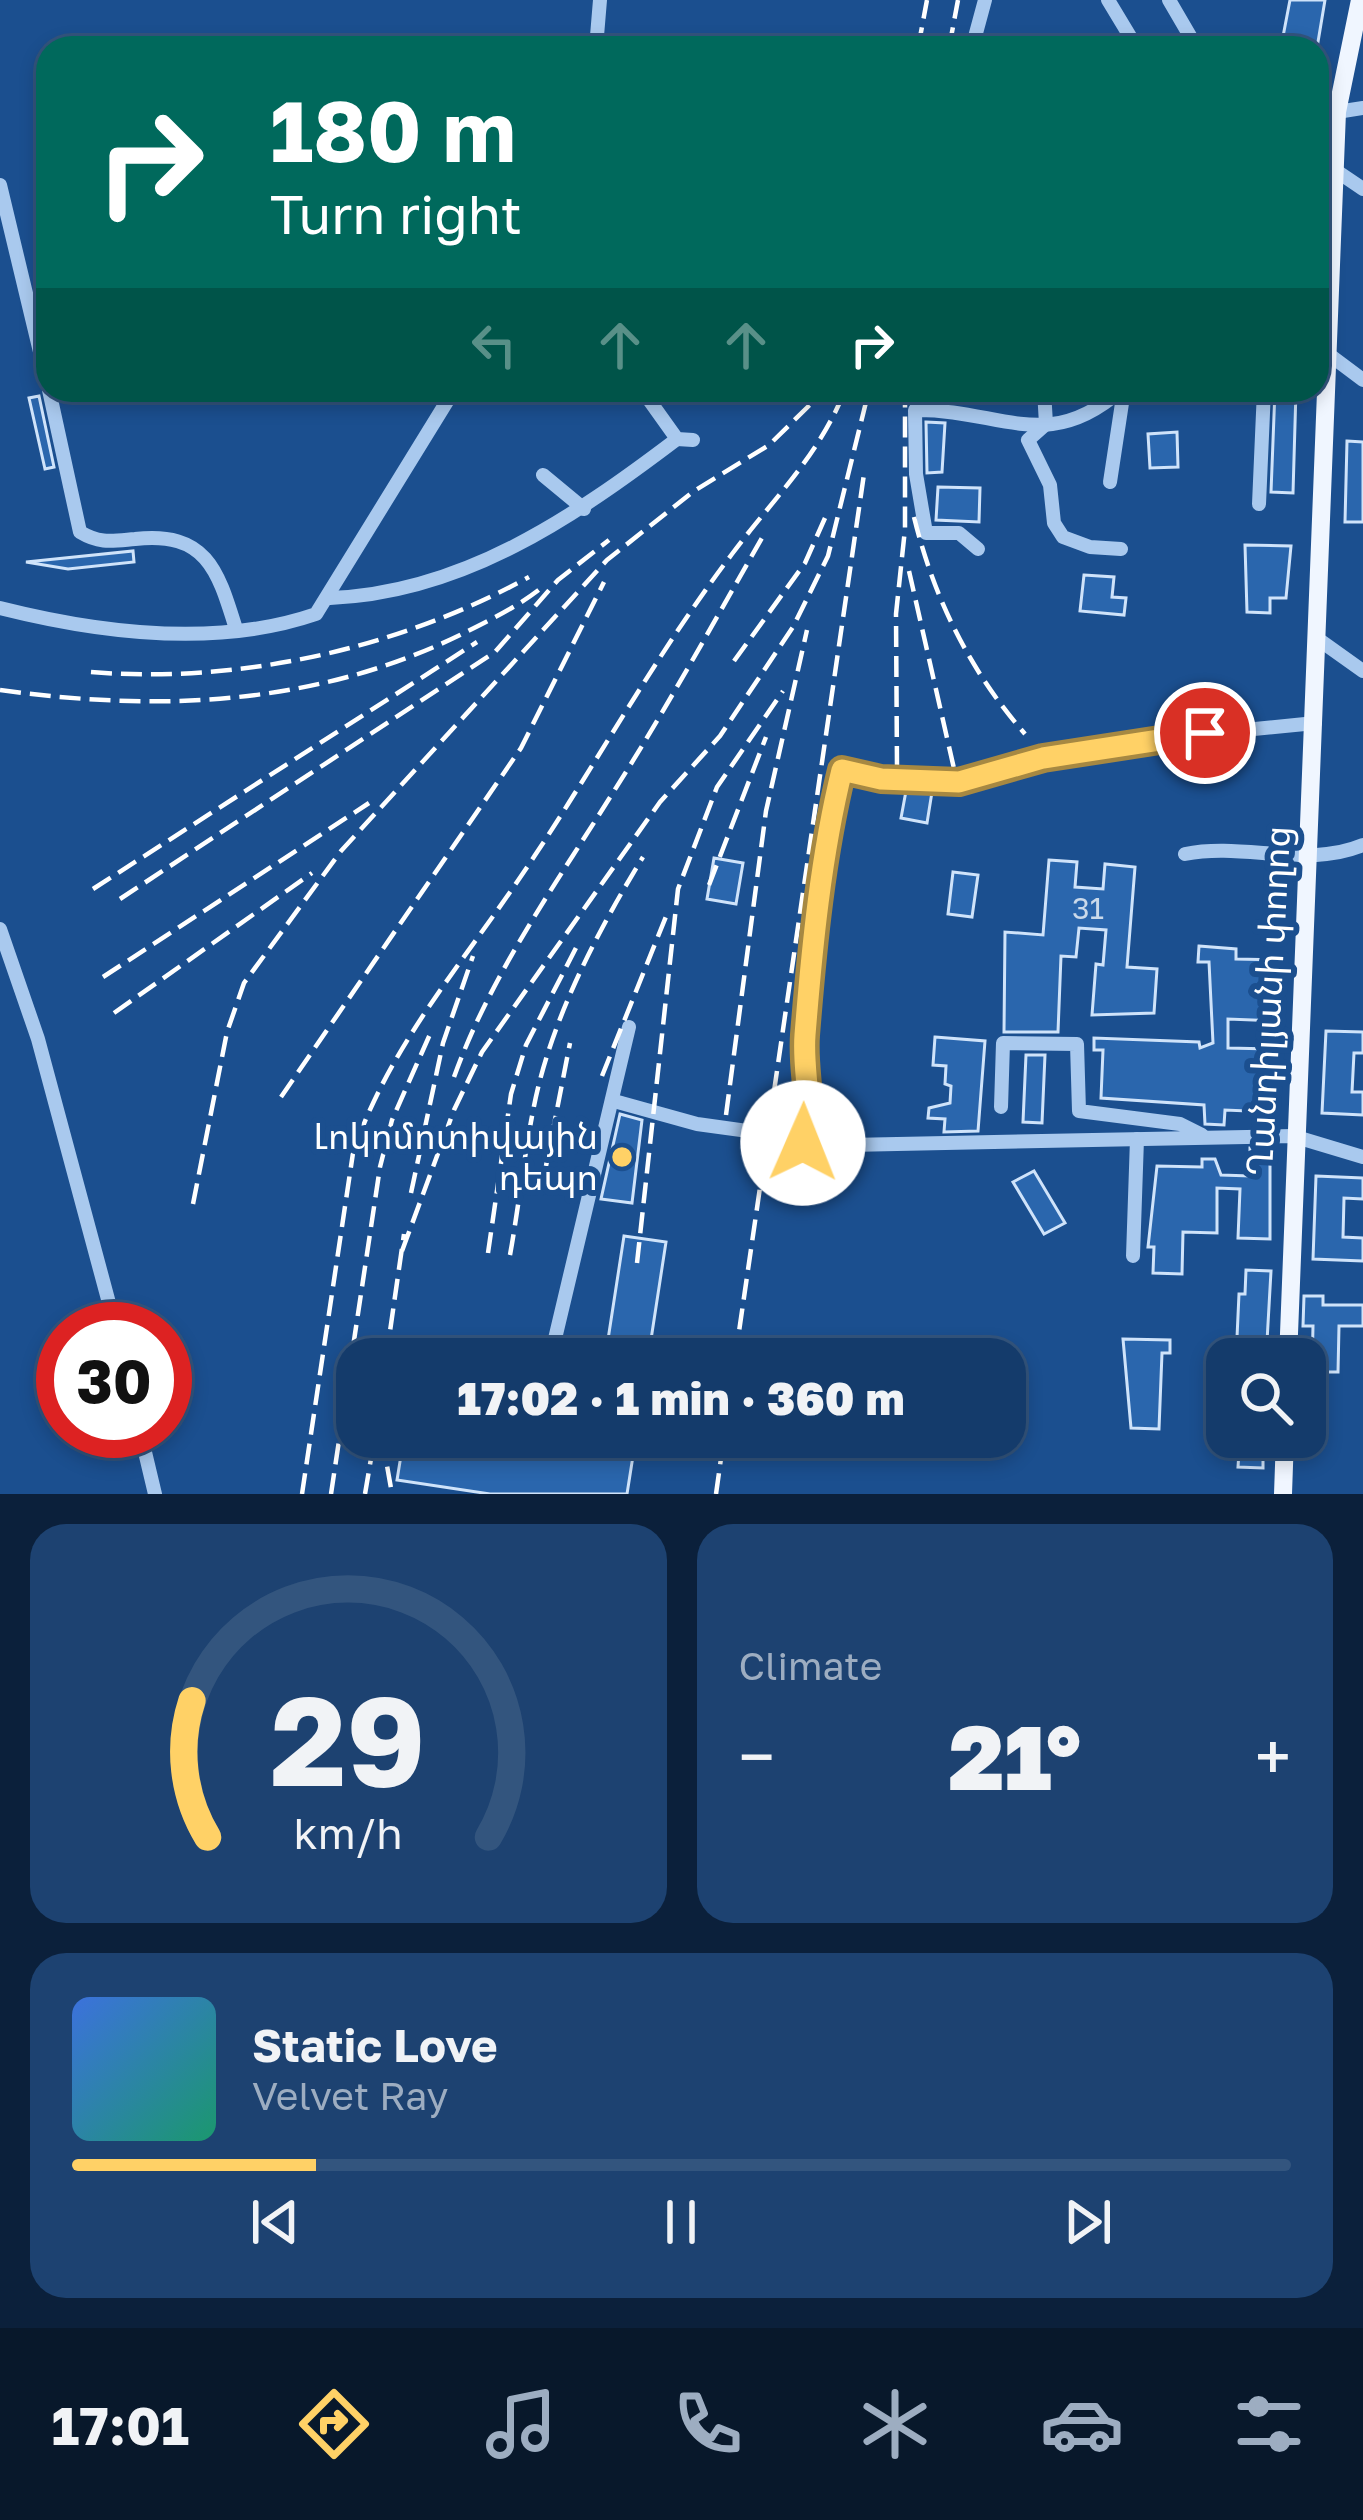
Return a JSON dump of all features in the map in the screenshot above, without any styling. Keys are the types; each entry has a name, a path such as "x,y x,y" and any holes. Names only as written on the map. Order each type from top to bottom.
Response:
{"main road":[{"name":"Ղանդիլյանի փողոց","path":"1329,254 1337,112 1360,0"},
{"name":"Ղանդիլյանի փողոց","path":"1288,1338 1293,1136 1318,639 1321,402"},
{"path":"1282,1494 1284,1458"}],"street":[{"path":"597,36 600,0"},
{"path":"975,36 985,0"},
{"path":"1108,0 1130,36"},
{"path":"1169,0 1190,36"},
{"path":"1329,102 1337,112 1363,108"},
{"path":"1335,170 1363,189"},
{"path":"0,185 36,334"},
{"path":"1329,358 1363,380"},
{"path":"52,402 80,532 98,543 158,536 195,547 218,570 236,629"},
{"path":"0,608 83,629 236,629 285,625 316,614 447,402"},
{"path":"330,598 386,596 526,543 584,509 685,440 652,402"},
{"path":"1045,402 1046,424"},
{"path":"978,549 959,533 926,533 916,474 915,410 1046,424 1089,418 1108,402"},
{"path":"1110,482 1120,402"},
{"path":"1259,504 1263,402"},
{"path":"1046,424 1028,440 1037,467 1050,484 1054,523 1063,537 1090,547 1121,548"},
{"path":"543,475 584,509"},
{"path":"1318,639 1363,671"},
{"path":"803,1143 813,1112 804,1085 805,1036 842,770 881,779 959,782 1133,741 1315,723"},
{"path":"1184,854 1260,849 1308,857 1363,845"},
{"path":"0,929 38,1039 109,1302"},
{"path":"555,1338 629,1027"},
{"path":"1001,1107 1003,1043 1076,1044 1078,1111 1180,1124 1207,1138"},
{"path":"614,1100 697,1124 803,1143 1293,1136 1363,1157"},
{"path":"1133,1256 1137,1139"},
{"path":"146,1458 155,1494"}],"building":[{"path":"1290,0 1325,0 1319,36 1283,36"},
{"path":"36,397 40,402 54,467 45,469 29,398"},
{"path":"1275,402 1296,402 1293,493 1271,492"},
{"path":"926,422 945,423 942,472 927,473"},
{"path":"1177,432 1178,467 1150,468 1148,434"},
{"path":"1347,441 1363,442 1363,522 1345,522"},
{"path":"938,487 980,488 979,522 936,520"},
{"path":"1245,545 1291,546 1286,598 1270,598 1270,613 1247,612"},
{"path":"133,551 134,562 68,569 26,562"},
{"path":"1084,575 1114,577 1112,597 1126,598 1124,615 1080,611"},
{"path":"906,791 932,792 927,823 901,818"},
{"path":"714,858 743,863 736,904 707,899"},
{"path":"1049,860 1077,862 1075,887 1103,889 1105,864 1135,867 1127,967 1157,969 1154,1013 1092,1015 1096,964 1103,965 1106,930 1079,928 1076,957 1061,956 1058,1032 1004,1032 1005,932 1043,935"},
{"path":"953,872 978,875 972,917 948,914"},
{"path":"1199,946 1236,949 1236,959 1281,960 1278,1021 1228,1019 1228,1048 1276,1049 1274,1112 1225,1110 1224,1125 1205,1124 1204,1105 1101,1098 1103,1050 1094,1050 1094,1038 1199,1042 1200,1048 1213,1043 1209,962 1198,962"},
{"path":"1326,1031 1363,1032 1363,1053 1354,1053 1352,1092 1363,1092 1363,1115 1322,1113"},
{"path":"935,1037 985,1041 978,1131 944,1132 945,1119 928,1118 929,1108 950,1103 946,1066 933,1065"},
{"path":"1026,1055 1045,1055 1042,1123 1023,1122"},
{"name":"Լոկոմոտիվային դեպո","path":"620,1114 642,1120 632,1203 601,1199"},
{"path":"1250,1148 1270,1148 1270,1239 1238,1238 1240,1189 1217,1188 1217,1233 1183,1232 1182,1274 1153,1273 1154,1247 1148,1247 1157,1166 1202,1167 1202,1159 1215,1159 1221,1175 1250,1176"},
{"path":"1034,1171 1065,1223 1044,1234 1013,1182"},
{"path":"1316,1176 1363,1178 1363,1199 1344,1198 1343,1237 1363,1238 1363,1261 1313,1259"},
{"path":"624,1236 666,1242 651,1338 608,1338"},
{"path":"1246,1270 1271,1271 1267,1338 1237,1338 1239,1294 1245,1294"},
{"path":"1304,1296 1323,1296 1323,1305 1363,1305 1363,1326 1339,1326 1338,1372 1326,1372 1326,1338 1313,1338 1313,1326 1303,1326"},
{"path":"1123,1339 1170,1340 1170,1353 1162,1353 1159,1429 1131,1428"},
{"path":"401,1458 633,1458 627,1494 490,1494 397,1480"},
{"path":"1239,1458 1263,1458 1263,1468 1238,1467"}],"railway":[{"path":"920,36 927,0"},
{"path":"951,36 958,0"},
{"path":"193,1204 227,1032 244,983 341,851 607,560 694,491 769,445 813,402"},
{"path":"302,1494 353,1153 367,1116 425,1012 517,882 675,634 809,456 840,402"},
{"path":"402,1251 454,1110 482,1052 660,802 720,736 793,627 828,556 866,402"},
{"path":"897,767 896,614 905,529 905,402"},
{"path":"738,1338 864,474"},
{"path":"914,517 956,633 987,685 1025,734"},
{"path":"734,661 805,563 825,518"},
{"path":"454,1077 506,966 654,727 766,531"},
{"path":"120,899 495,652 558,580 609,540"},
{"path":"909,571 955,773"},
{"path":"91,672 203,672 316,656 426,624 529,577"},
{"path":"281,1097 521,748 604,582"},
{"path":"0,690 118,701 176,701 292,689 405,659 480,625 540,589"},
{"path":"726,1115 766,811 807,630"},
{"path":"93,889 477,642"},
{"path":"637,1263 678,889 717,787 783,691"},
{"path":"709,885 766,737"},
{"path":"103,977 369,803"},
{"path":"510,1255 534,1106 552,1041 593,946 643,857"},
{"path":"114,1013 312,873"},
{"path":"602,1076 669,909"},
{"path":"488,1253 511,1094 526,1045 578,944"},
{"path":"411,1193 443,1043 473,956"},
{"path":"331,1494 380,1167 392,1120 431,1032"},
{"path":"546,1166 570,1043"},
{"path":"389,1338 404,1234"},
{"path":"365,1494 371,1458"},
{"path":"386,1458 392,1494"},
{"path":"716,1494 721,1458"}],"place":[{"name":"Լոկոմոտիվային դեպո","path":"622,1157"}],"route":[{"path":"803,1143 813,1112 804,1085 805,1036 833,807 842,770 863,771 881,779 959,782 992,777 1043,758 1205,733"}]}
